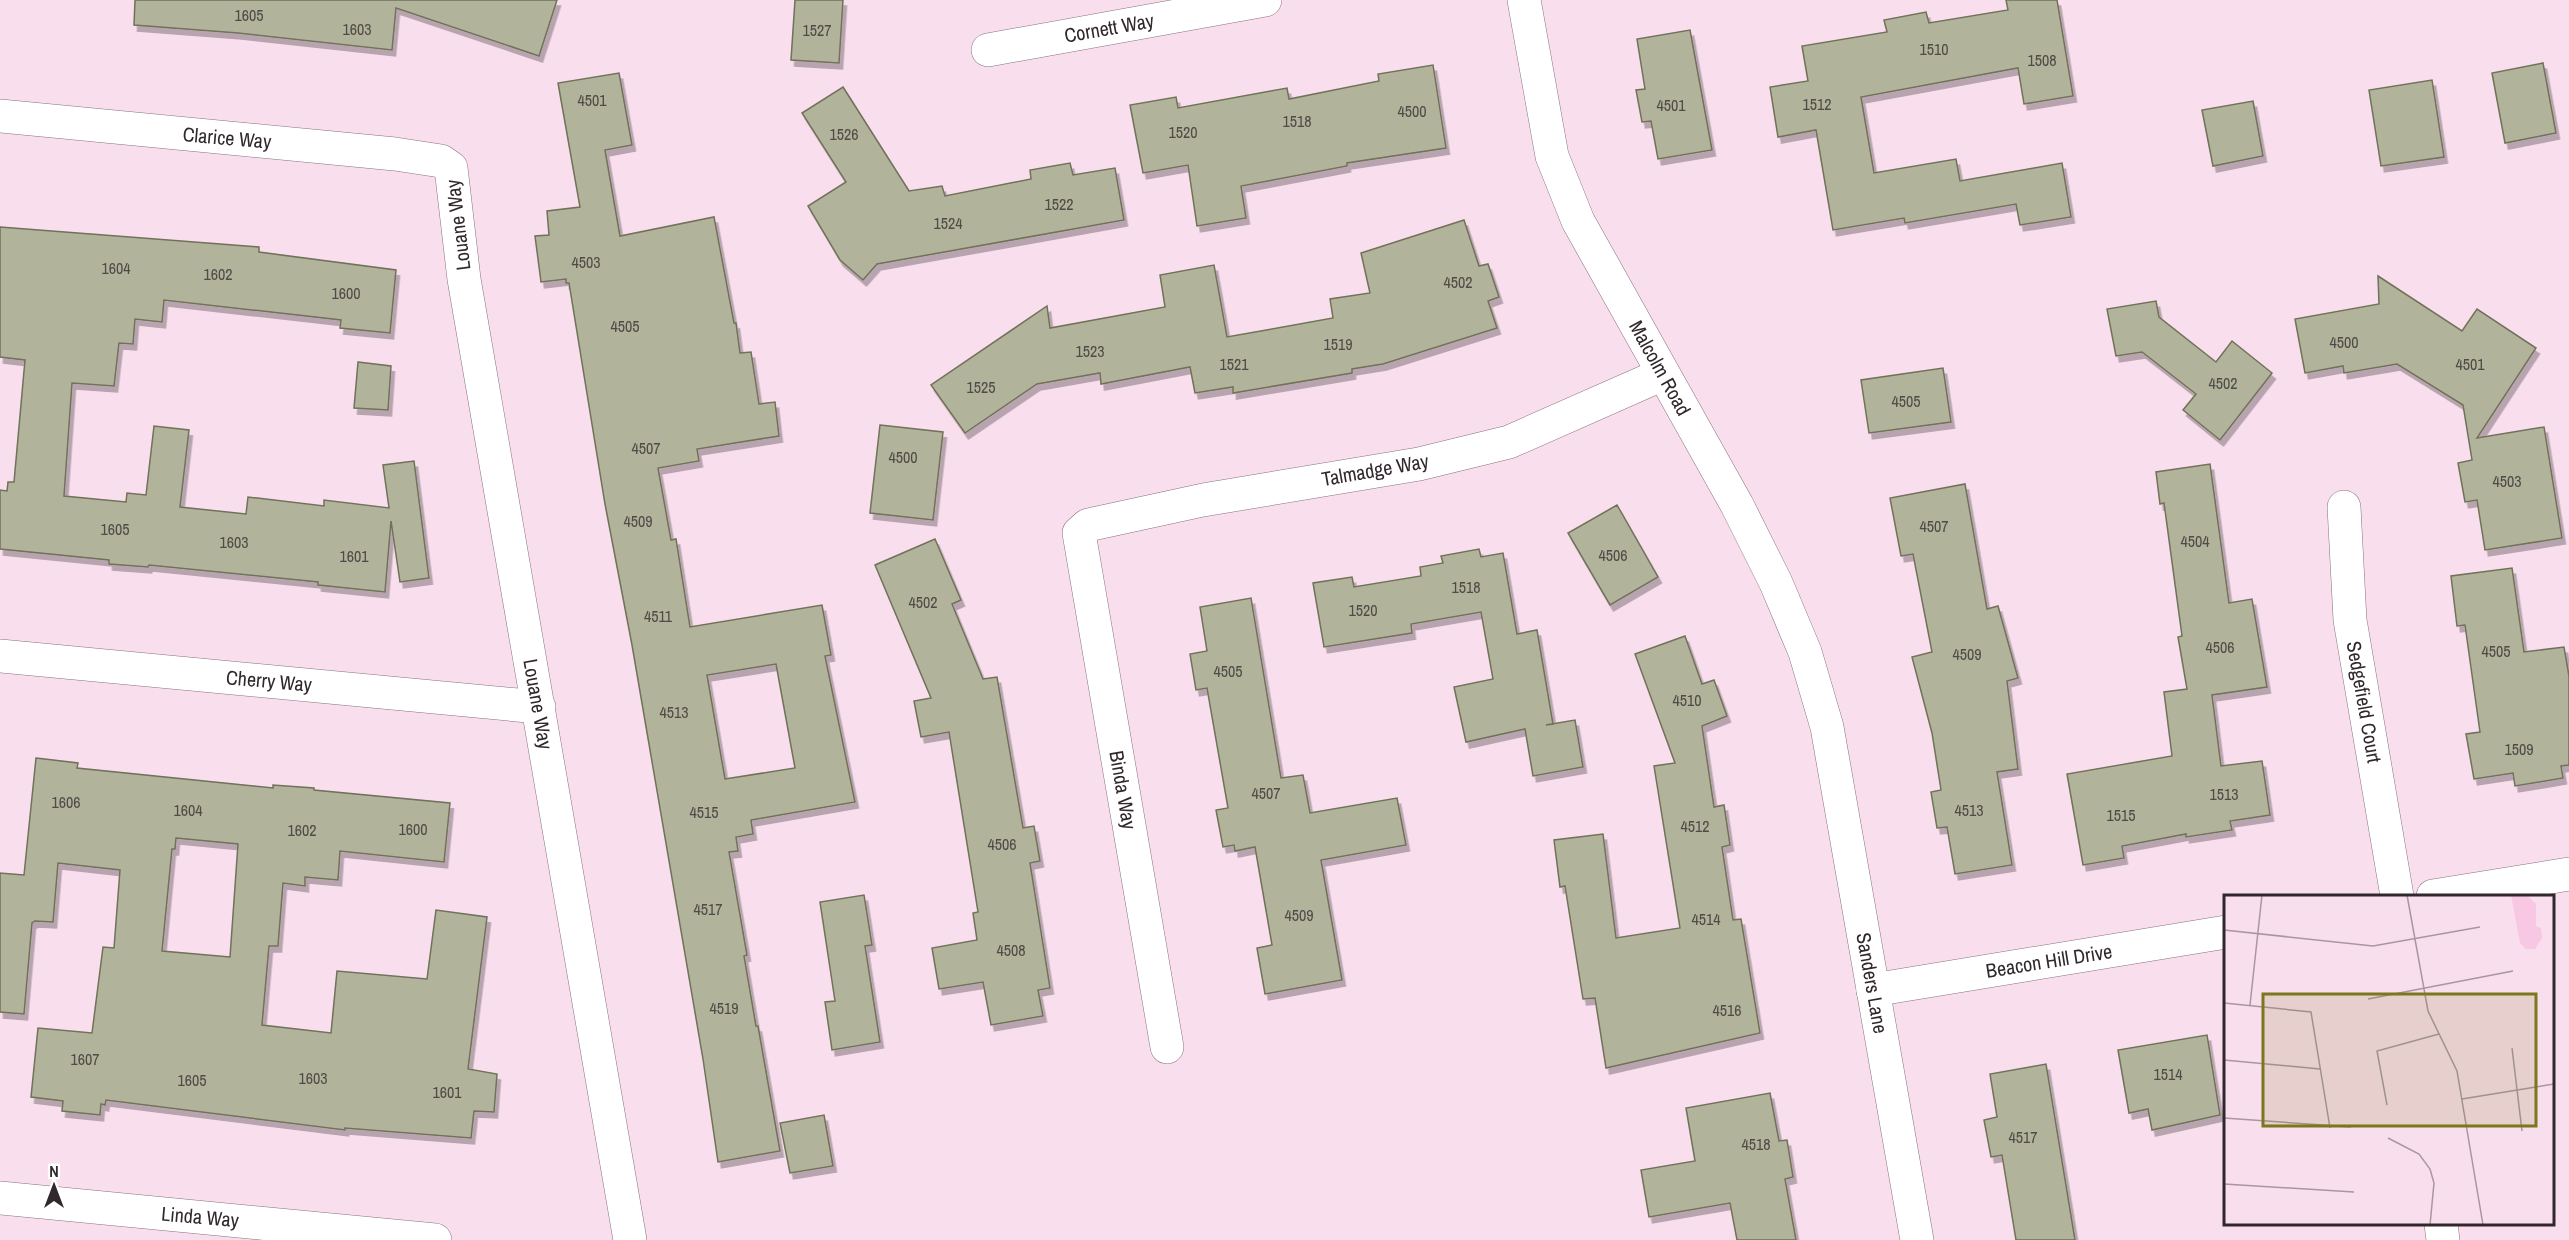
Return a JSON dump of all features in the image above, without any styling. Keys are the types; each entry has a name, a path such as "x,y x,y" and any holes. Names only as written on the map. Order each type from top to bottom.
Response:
{"street":[{"name":"Cornett Way","path":"988,50 1265,0"},
{"name":"Malcolm Road","path":"1524,0 1552,156 1578,221 1737,505 1776,583 1805,652 1827,727"},
{"name":"Clarice Way","path":"0,116 395,154 441,161 451,168"},
{"name":"Louane Way","path":"451,168 465,279 630,1240"},
{"name":"Talmadge Way","path":"1079,533 1088,525 1191,503 1419,464 1509,442 1663,374"},
{"name":"Sedgefield Court","path":"2344,507 2350,620 2397,895"},
{"name":"Binda Way","path":"1079,533 1167,1047"},
{"name":"Cherry Way","path":"0,656 539,707"},
{"name":"Sanders Lane","path":"1827,727 1917,1240"},
{"path":"2445,895 2569,874"},
{"name":"Beacon Hill Drive","path":"1873,990 2224,932"},
{"name":"Linda Way","path":"0,1198 435,1240"},
{"path":"2441,1225 2443,1240"}],"building":[{"path":"135,0 557,0 539,56 396,8 392,50 238,33 134,25"},
{"path":"795,0 843,0 839,63 791,60"},
{"path":"2006,0 2057,0 2073,96 2024,104 2018,68 1861,97 1874,173 1956,159 1960,181 2062,163 2071,217 2020,225 2016,204 1905,223 1904,218 1833,230 1816,130 1778,137 1770,87 1808,81 1802,46 1887,32 1884,20 1926,12 1929,23 2008,10"},
{"path":"1690,30 1712,150 1658,159 1651,121 1642,122 1636,90 1645,89 1637,39"},
{"path":"2543,63 2556,133 2505,143 2492,73"},
{"path":"1433,65 1446,148 1347,163 1347,166 1241,186 1246,218 1197,226 1188,165 1143,173 1130,105 1176,97 1178,108 1287,88 1289,99 1379,81 1378,74"},
{"path":"619,73 632,145 605,150 620,236 714,217 740,353 751,352 759,404 775,402 779,436 697,449 699,461 658,468 671,540 676,539 690,627 822,605 831,655 825,656 855,802 751,820 753,834 736,837 738,851 729,852 747,955 744,956 780,1151 718,1162 703,1059 632,645 605,504 569,283 566,283 566,279 541,282 535,236 549,235 547,211 580,207 558,83","holes":["776,664 795,768 725,779 707,675"]},
{"path":"2432,80 2444,157 2381,166 2369,90"},
{"path":"843,87 909,191 942,186 945,196 1031,179 1030,170 1070,163 1073,175 1115,168 1124,220 877,264 863,280 840,260 808,206 846,182 802,113"},
{"path":"2253,101 2263,156 2213,166 2202,110"},
{"path":"1464,220 1479,266 1488,264 1499,297 1488,301 1497,328 1383,364 1352,369 1352,373 1233,393 1233,387 1195,393 1190,367 1101,384 1100,373 1037,384 965,433 931,385 1047,306 1050,328 1165,307 1160,275 1214,265 1227,337 1333,318 1330,299 1370,293 1361,253"},
{"path":"0,227 259,247 259,252 396,270 390,333 340,328 341,320 164,300 162,322 135,319 133,344 119,343 114,386 72,383 64,496 126,502 127,493 146,495 154,426 189,430 180,507 246,514 248,497 324,506 324,500 389,508 383,465 414,461 429,578 400,582 391,521 385,592 318,585 318,582 149,565 148,567 109,564 109,560 0,549 0,490 7,491 8,482 14,482 25,360 0,357"},
{"path":"2378,276 2462,331 2477,309 2536,348 2477,438 2544,427 2562,538 2485,550 2477,500 2465,502 2458,463 2472,460 2463,405 2397,364 2344,373 2343,366 2305,373 2295,319 2379,304"},
{"path":"2156,301 2159,317 2216,362 2232,341 2272,373 2220,440 2183,410 2196,394 2142,352 2116,356 2107,309"},
{"path":"358,362 391,366 388,410 354,408"},
{"path":"1943,368 1951,422 1869,433 1861,380"},
{"path":"880,425 943,432 933,520 870,513"},
{"path":"2210,464 2229,603 2252,599 2267,687 2212,695 2221,766 2262,761 2270,815 2230,821 2232,830 2186,837 2186,834 2122,846 2124,858 2083,865 2067,774 2172,756 2164,692 2187,689 2178,637 2182,636 2164,503 2160,504 2156,472"},
{"path":"1965,484 1987,609 1998,606 2018,678 2007,681 2018,769 1997,772 2012,865 1955,874 1947,827 1937,828 1931,792 1941,790 1932,733 1912,657 1932,652 1913,554 1901,556 1890,498"},
{"path":"1617,505 1658,577 1610,605 1568,533"},
{"path":"935,539 961,600 952,604 983,679 997,677 1023,828 1034,826 1040,861 1030,863 1050,988 1038,990 1043,1016 991,1025 983,982 939,989 932,948 977,940 973,913 978,912 949,732 921,737 914,701 931,698 875,565"},
{"path":"1479,549 1481,557 1503,553 1517,634 1537,630 1553,724 1575,720 1583,767 1533,776 1525,729 1466,742 1454,687 1493,679 1481,612 1411,624 1412,633 1324,647 1313,583 1352,577 1354,587 1421,576 1420,567 1443,563 1441,556"},
{"path":"2512,568 2524,652 2564,647 2569,676 2569,765 2561,766 2563,778 2515,786 2513,773 2474,779 2466,734 2480,732 2465,625 2457,626 2451,576"},
{"path":"1251,598 1281,778 1303,775 1310,813 1397,798 1406,845 1321,860 1342,980 1265,994 1257,948 1272,945 1255,847 1235,851 1234,845 1223,847 1216,810 1228,808 1207,688 1196,690 1190,654 1207,651 1200,607"},
{"path":"1685,636 1702,684 1714,680 1727,716 1702,726 1714,807 1724,805 1730,845 1722,847 1733,920 1741,919 1760,1033 1606,1068 1595,998 1583,999 1565,886 1560,887 1554,840 1603,834 1616,938 1680,928 1654,766 1675,763 1635,654"},
{"path":"36,758 78,763 77,768 273,788 273,785 314,788 314,790 450,803 444,862 340,851 338,880 305,877 305,886 283,883 278,946 269,946 262,1025 331,1033 337,971 427,979 436,910 487,917 468,1069 497,1074 494,1112 474,1111 471,1138 345,1128 345,1130 106,1100 105,1105 101,1104 100,1115 62,1111 63,1101 31,1097 38,1028 92,1033 103,947 114,948 120,870 58,863 53,922 35,921 32,923 24,1014 0,1012 0,873 24,875","holes":["176,838 238,844 230,957 162,951 172,849 175,849"]},
{"path":"864,895 872,945 865,946 880,1042 832,1050 825,1002 835,1001 820,902"},
{"path":"2207,1035 2220,1115 2152,1130 2148,1109 2129,1113 2118,1050"},
{"path":"2046,1064 2075,1240 2016,1240 2002,1155 1991,1157 1984,1120 1997,1117 1990,1074"},
{"path":"1770,1093 1779,1141 1787,1140 1793,1177 1785,1179 1796,1240 1737,1240 1730,1203 1649,1217 1641,1170 1695,1161 1686,1108"},
{"path":"824,1115 833,1166 790,1173 780,1123"}]}
